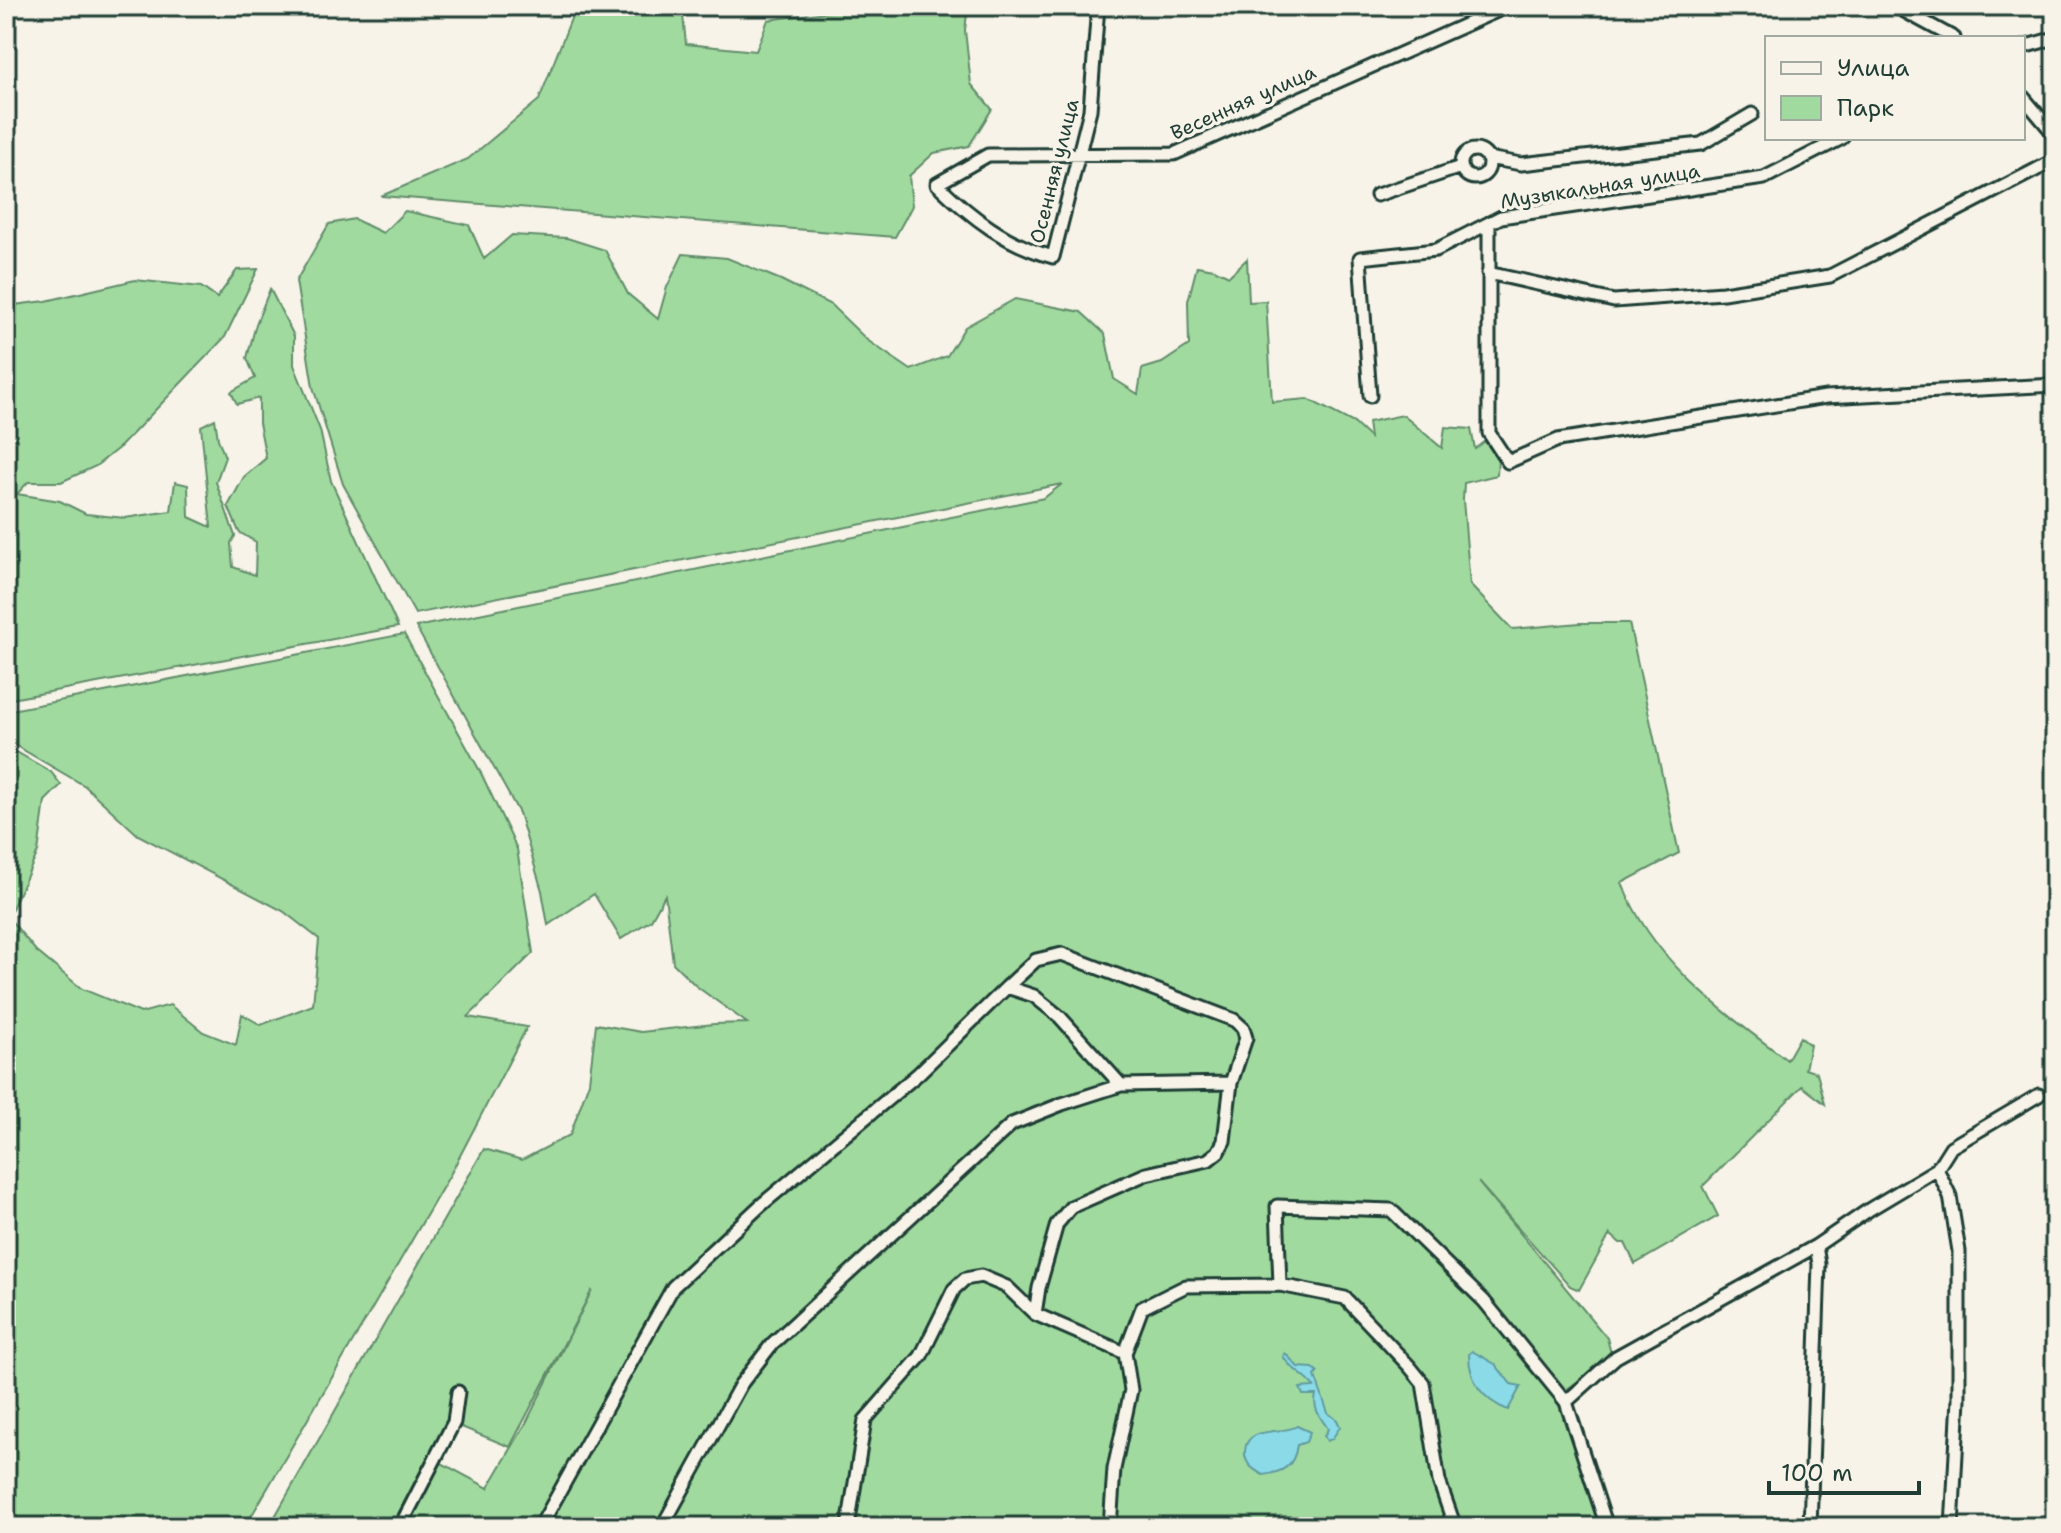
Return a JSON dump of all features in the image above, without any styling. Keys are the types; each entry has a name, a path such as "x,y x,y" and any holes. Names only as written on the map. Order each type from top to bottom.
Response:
{"street":[{"name":"Осенняя улица","path":"937,184 972,217 1027,250 1053,257 1090,110 1098,6"},
{"name":"Весенняя улица","path":"937,184 988,155 1174,154 1508,6"},
{"path":"1895,6 1950,36"},
{"path":"2025,46 2055,38"},
{"path":"2025,99 2055,135"},
{"path":"1488,158 1521,164 1701,144 1752,114"},
{"name":"Музыкальная улица","path":"1370,396 1360,258 1436,250 1501,217 1764,178 1838,140"},
{"path":"1468,151 1482,151 1488,158 1489,167 1479,178 1466,175 1461,167 1462,158 1468,151"},
{"path":"1488,273 1614,301 1723,293 1830,276 2055,160"},
{"path":"1377,195 1461,167"},
{"path":"1489,223 1489,433 1508,462 1558,440 1826,397 2055,385"},
{"path":"540,1527 673,1287 760,1206 918,1074 1036,960 1062,954 1234,1020 1243,1028 1246,1038 1231,1083 1224,1141 1218,1152 1208,1160 1146,1174 1071,1207 1057,1224 1035,1314"},
{"path":"1007,987 1034,996 1060,1017 1121,1085"},
{"path":"662,1527 741,1384 772,1344 1012,1124 1121,1085 1231,1083"},
{"path":"1566,1402 1616,1357 1816,1246 1937,1169 1951,1147 2039,1095"},
{"path":"1937,1169 1950,1196 1959,1251 1959,1399 1952,1527"},
{"path":"1280,1285 1277,1206 1391,1210 1484,1301 1566,1402 1607,1527"},
{"path":"1810,1527 1819,1264 1816,1246"},
{"path":"848,1527 865,1420 921,1356 954,1289 965,1279 981,1276 1007,1287 1035,1314 1125,1353"},
{"path":"1110,1527 1114,1469 1131,1390 1125,1353 1142,1308 1186,1286 1280,1285 1345,1298 1423,1383 1439,1481 1455,1527"},
{"path":"400,1527 454,1422 458,1392"}],"green space":[{"path":"576,6 682,6 686,44 756,51 768,20 840,10 843,6 968,6 965,30 971,84 992,109 969,146 934,153 909,176 912,206 895,237 381,196 468,159 539,100"},
{"path":"405,211 469,225 484,259 512,235 567,238 605,250 628,294 658,319 667,287 683,254 727,258 831,305 867,340 911,370 947,356 965,327 1015,299 1081,312 1105,334 1114,379 1138,394 1142,369 1162,363 1189,345 1188,301 1197,266 1229,276 1247,259 1249,302 1266,301 1272,402 1308,399 1354,423 1370,438 1368,422 1403,415 1442,448 1445,427 1471,429 1475,449 1485,441 1498,459 1497,475 1464,483 1470,585 1512,629 1580,623 1629,623 1679,853 1622,883 1635,911 1651,937 1691,982 1762,1042 1787,1060 1800,1037 1810,1045 1805,1069 1817,1073 1825,1104 1802,1086 1703,1186 1718,1216 1635,1264 1625,1243 1620,1243 1610,1234 1579,1290 1570,1286 1478,1182 1607,1338 1612,1357 1566,1390 1613,1527 406,1527 440,1462 488,1488 525,1425 592,1290 510,1447 447,1421 391,1527 269,1527 484,1149 522,1160 570,1135 589,1082 596,1024 641,1032 747,1023 696,986 673,963 665,895 651,920 621,939 594,894 548,925 542,891 519,813 416,627 1044,498 1062,484 415,614 343,484 313,387 296,281 329,224 354,219 383,233"},
{"path":"258,269 225,337 121,446 96,466 61,482 28,482 17,494 60,501 86,514 125,518 171,511 175,482 188,485 189,517 211,527 201,426 215,419 225,457 216,482 235,536 231,543 233,567 255,575 256,542 239,532 228,506 244,477 266,458 259,423 259,398 237,404 231,392 255,378 247,358 270,289 294,336 294,365 320,430 331,481 398,627 6,700 6,306 46,301 135,280 201,287 217,298 237,270"},
{"path":"404,634 480,771 517,849 533,953 468,1017 527,1027 451,1173 245,1527 6,1527 6,746 51,772 61,785 45,801 38,852 8,917 36,951 82,989 141,1013 170,1005 203,1032 236,1045 242,1014 261,1025 313,1005 319,939 283,911 138,835 85,786 8,741 6,744 6,711"}],"water":[{"path":"1472,1351 1495,1364 1511,1384 1521,1386 1508,1410 1491,1401 1479,1389 1470,1364 1469,1354"},
{"path":"1285,1353 1298,1367 1313,1368 1318,1372 1315,1376 1328,1413 1340,1427 1332,1439 1327,1441 1324,1436 1328,1429 1316,1410 1316,1395 1303,1395 1300,1388 1314,1387 1286,1361"},
{"path":"1297,1426 1310,1432 1306,1442 1297,1445 1293,1459 1286,1467 1263,1475 1250,1466 1245,1451 1252,1437"}]}
